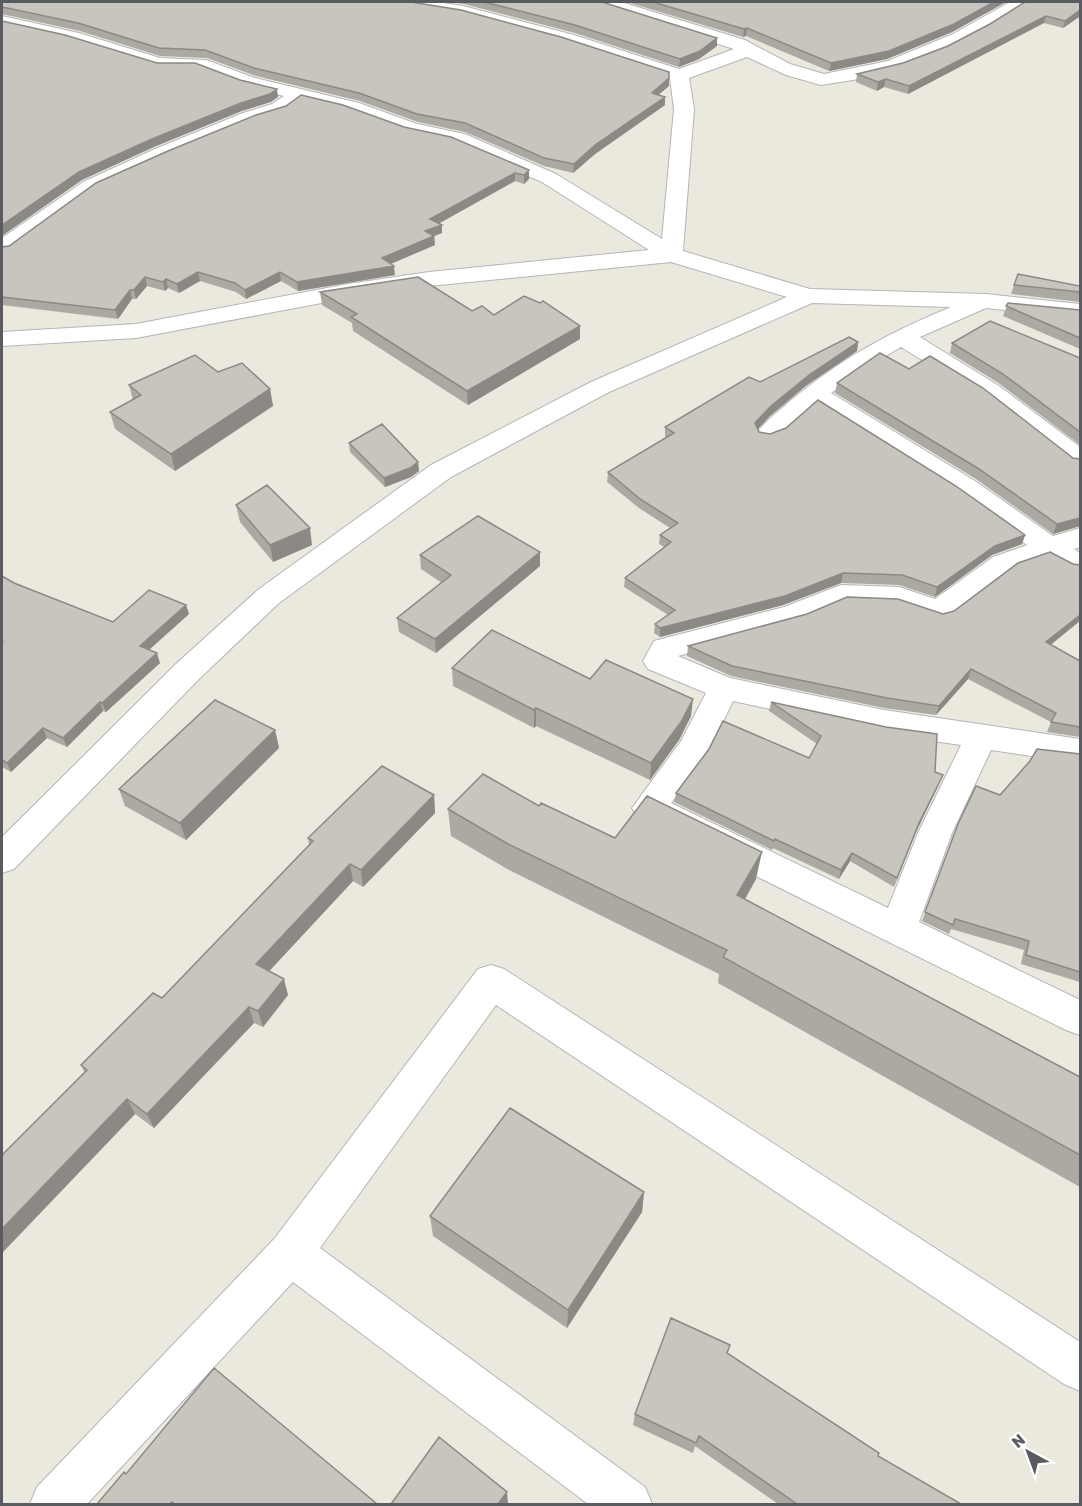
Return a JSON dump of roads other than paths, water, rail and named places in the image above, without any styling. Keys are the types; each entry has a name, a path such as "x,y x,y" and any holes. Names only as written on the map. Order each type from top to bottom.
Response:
{"street":[{"path":"412,2 464,11 568,39 678,75 748,50"},
{"path":"605,2 739,44 780,67 822,79 865,73 912,60 941,47 1022,2"},
{"path":"2,21 73,37 159,63 199,64 298,95 352,107 412,129 458,138 549,178 672,255 809,296 990,312"},
{"path":"672,255 684,109 678,75"},
{"path":"2,248 90,186 162,153 250,117 279,108 298,95"},
{"path":"2,339 136,331 348,291 429,279 672,255"},
{"path":"2,859 188,671 269,596 441,471 600,387 809,296"},
{"path":"769,434 813,393 868,355 902,337 964,310 1080,311"},
{"path":"902,337 990,391 1080,460"},
{"path":"813,393 965,488 1049,547 1080,565"},
{"path":"1080,537 1003,564 939,612 899,597 841,595 793,615 665,649 659,661 724,688 884,722 1080,751"},
{"path":"724,688 694,748 650,808 1080,1018"},
{"path":"898,930 935,833 981,737"},
{"path":"54,1504 290,1253 491,981 1080,1368"},
{"path":"290,1253 628,1504"}]}
